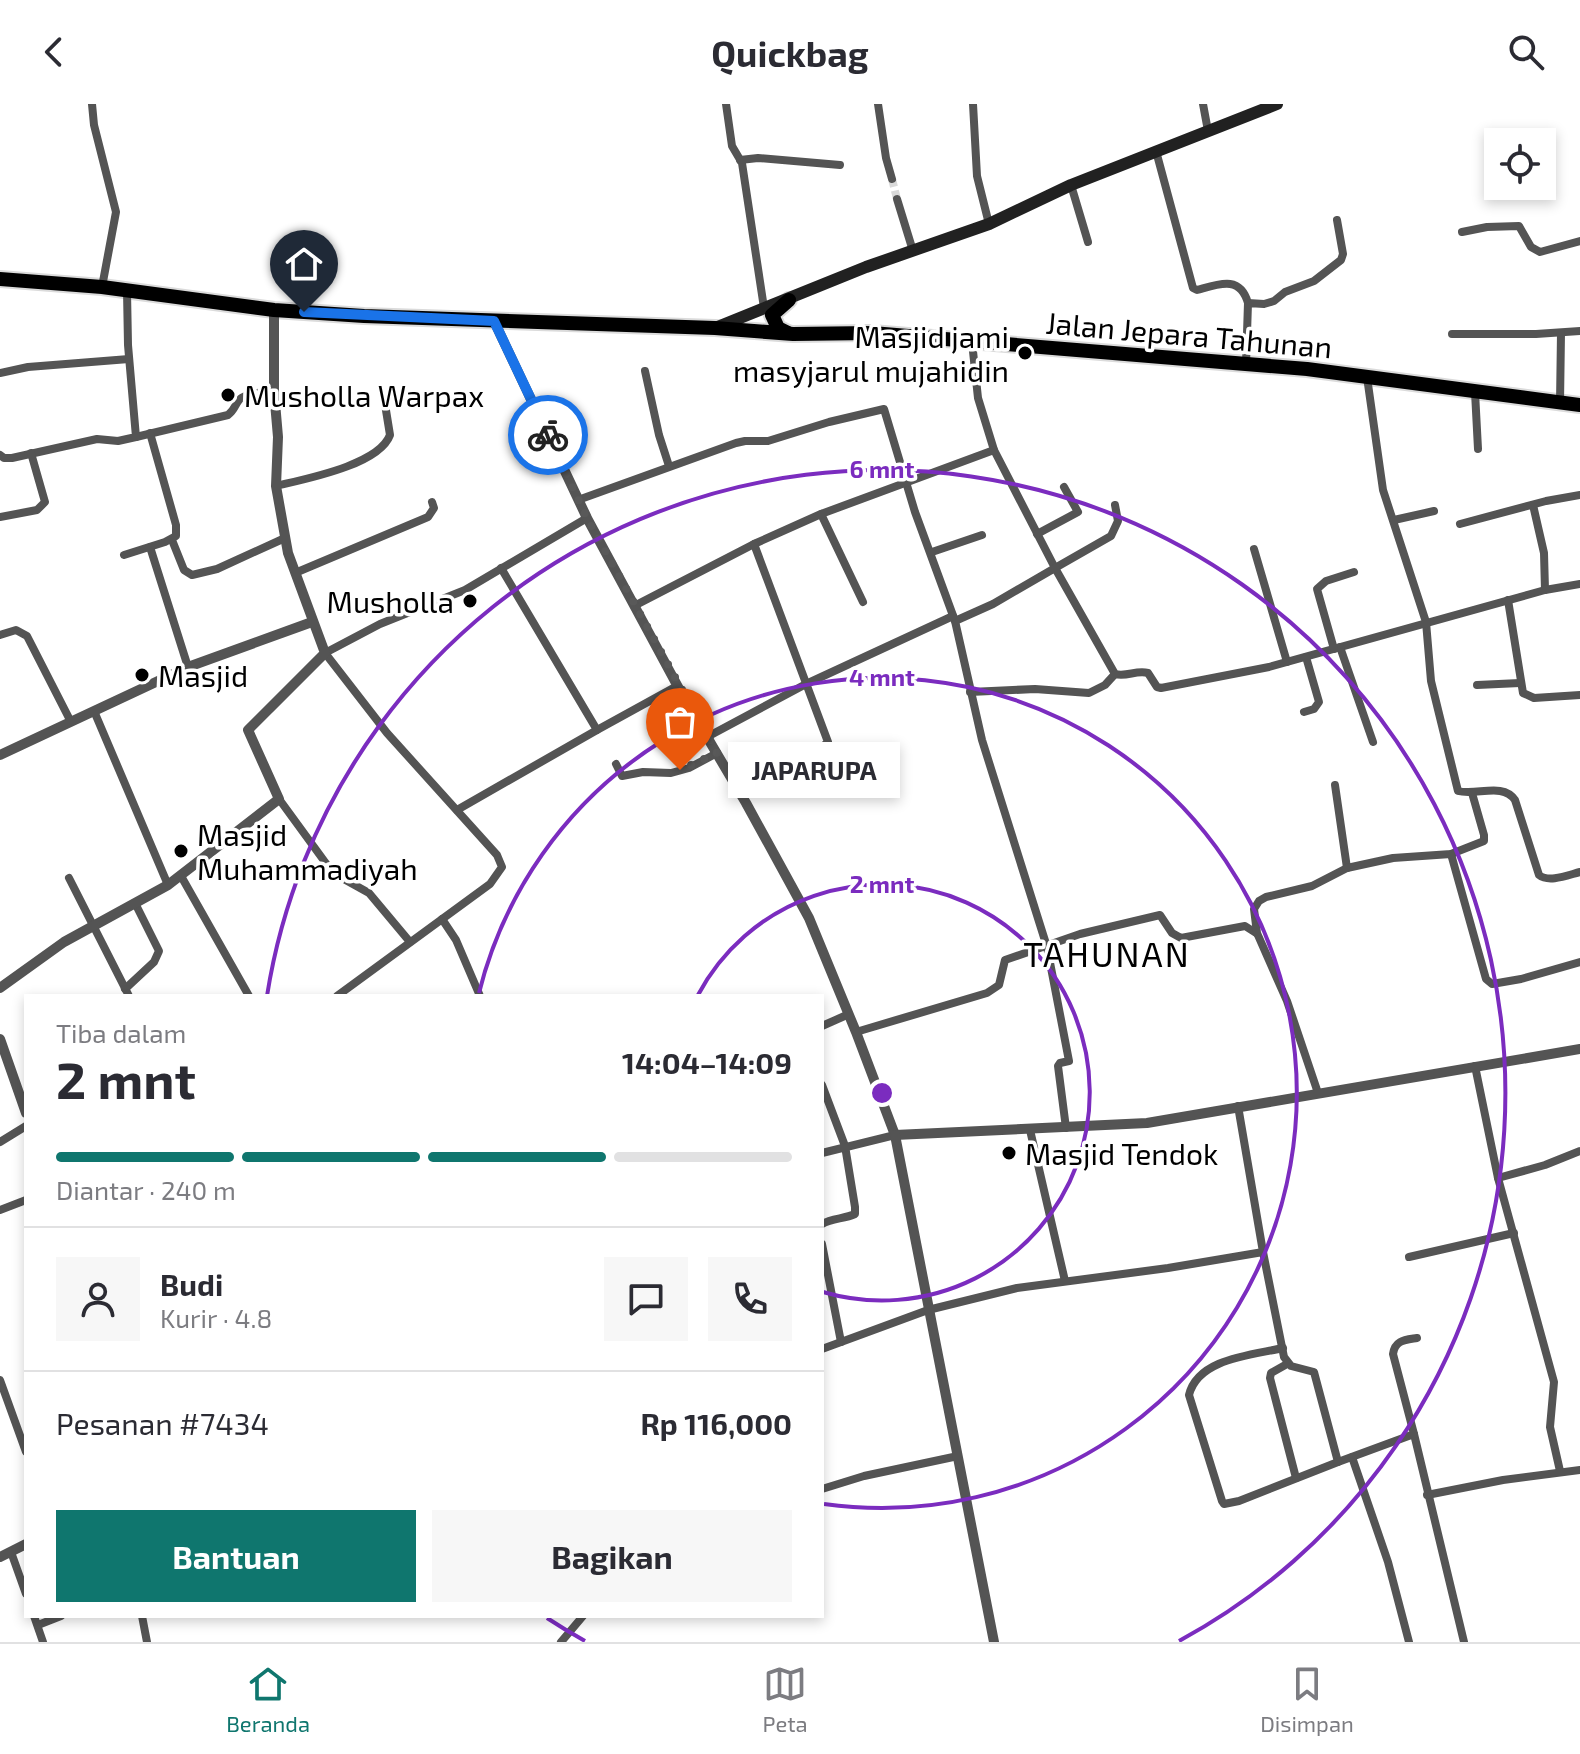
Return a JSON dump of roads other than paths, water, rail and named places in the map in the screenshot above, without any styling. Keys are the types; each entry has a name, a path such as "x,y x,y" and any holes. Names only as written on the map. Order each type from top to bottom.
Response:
{"highway":[{"name":"Jalan Jepara Tahunan","path":"0,279 102,287 274,310 793,334 863,333 1246,364 1580,405"},
{"path":"789,300 775,310 772,321 778,328 793,334"}],"main road":[{"path":"715,328 989,224 1071,185 1277,104"}],"street":[{"path":"92,104 94,125 116,212 102,287"},
{"path":"726,104 732,146 740,160 764,308"},
{"path":"878,104 892,179"},
{"path":"973,104 977,176 989,224"},
{"path":"1203,104 1208,131"},
{"path":"1156,151 1193,288 1197,290 1231,284 1245,290 1248,303 1246,364"},
{"path":"740,160 758,158 840,165"},
{"path":"1071,185 1088,242"},
{"path":"897,199 913,251"},
{"path":"1248,303 1274,301 1285,292 1314,281 1341,260 1343,254 1337,220"},
{"path":"1462,232 1519,226 1531,247 1540,252 1580,241"},
{"path":"127,291 136,437"},
{"path":"274,310 274,391 278,437 276,486 285,538 312,622 325,653 387,733 497,855 502,867 490,884 340,994"},
{"path":"494,321 587,518 677,686 809,918 895,1135 994,1642"},
{"path":"1452,334 1580,331"},
{"path":"1560,403 1561,333"},
{"path":"972,342 978,398 994,450 1055,568 1115,674 1148,673 1161,688 1287,662 1545,590 1580,584"},
{"path":"0,373 28,367 129,359"},
{"path":"645,371 669,466"},
{"path":"1367,377 1383,490 1426,622 1431,681 1458,791 1500,790 1513,795 1539,875 1544,879 1580,872"},
{"path":"0,455 12,458 97,439 118,441 136,437 228,415 243,397 274,391"},
{"path":"1475,392 1478,449"},
{"path":"276,486 359,461 381,449 390,435 384,398"},
{"path":"578,500 745,441 768,441 884,409 906,483 954,619 982,740 1047,947 1060,1024 1068,1049 1069,1061 1058,1066 1066,1128"},
{"path":"124,555 172,540 177,531 150,433"},
{"path":"634,606 754,544 821,514 994,450"},
{"path":"0,517 37,510 45,502 31,453"},
{"path":"1037,534 1078,512 1064,487"},
{"path":"1460,524 1580,495"},
{"path":"295,573 428,517 434,508 432,502"},
{"path":"707,737 806,684 993,604 1111,536 1118,521 1115,505"},
{"path":"1533,505 1544,553 1545,590"},
{"path":"1394,520 1434,511"},
{"path":"821,514 863,602"},
{"path":"410,942 369,893 333,873 279,799 248,730 325,653 380,624 465,590 587,518"},
{"path":"932,552 982,535"},
{"path":"172,540 184,570 192,575 217,569 285,538"},
{"path":"734,782 828,742 754,544"},
{"path":"150,547 188,667"},
{"path":"1254,549 1287,662"},
{"path":"501,568 597,730"},
{"path":"1354,572 1326,581 1317,589 1373,742"},
{"path":"1508,600 1523,693 1528,697 1580,695"},
{"path":"0,755 188,667 312,622"},
{"path":"0,635 16,630 27,636 71,722"},
{"path":"1304,712 1314,709 1319,702 1306,657"},
{"path":"970,692 1035,689 1089,693 1105,685 1115,674"},
{"path":"1477,685 1520,683"},
{"path":"457,810 677,686"},
{"path":"94,711 168,885"},
{"path":"616,764 622,776 643,772 671,773 689,768 717,753"},
{"path":"1335,785 1347,868"},
{"path":"1318,1093 1287,1001 1257,933 1254,909 1259,901 1312,886 1347,868 1393,858 1451,854 1484,841 1472,793"},
{"path":"0,988 64,942 168,885 279,799"},
{"path":"1451,854 1486,979 1492,984 1507,983 1580,962"},
{"path":"181,876 248,994"},
{"path":"69,878 127,992 154,962 159,951 135,903"},
{"path":"856,1032 995,990 1005,960 1105,927 1160,915 1172,933 1181,938 1245,926 1257,933"},
{"path":"442,919 456,940 479,994"},
{"path":"824,1025 849,1014"},
{"path":"0,1039 24,1107"},
{"path":"824,1152 895,1135 1147,1123 1580,1049"},
{"path":"1475,1066 1498,1178 1554,1382 1550,1427 1560,1471"},
{"path":"824,1090 845,1146 855,1214 824,1223"},
{"path":"1238,1106 1263,1252 1287,1364"},
{"path":"0,1142 24,1127"},
{"path":"1030,1130 1065,1281"},
{"path":"1498,1178 1580,1151"},
{"path":"0,1210 24,1201"},
{"path":"1409,1257 1514,1233"},
{"path":"824,1348 928,1310 1017,1288 1263,1252"},
{"path":"824,1254 841,1342"},
{"path":"1417,1338 1400,1341 1394,1347 1393,1354 1464,1642"},
{"path":"1283,1348 1228,1361 1203,1371 1189,1395 1218,1494 1224,1504 1414,1434"},
{"path":"1296,1478 1270,1378 1271,1373 1287,1364 1314,1372 1338,1462"},
{"path":"0,1380 24,1446"},
{"path":"824,1488 864,1476 958,1456"},
{"path":"1352,1457 1388,1562 1409,1642"},
{"path":"1427,1495 1580,1470"},
{"path":"0,1557 24,1545"},
{"path":"11,1552 24,1588"},
{"path":"142,1618 147,1642"},
{"path":"561,1642 581,1618"},
{"path":"36,1620 43,1642"}],"tunnel":[{"path":"892,179 897,199"}],"place":[{"name":"Masjid jami masyjarul mujahidin","path":"1025,353"},
{"name":"Musholla Warpax","path":"228,395"},
{"name":"Musholla","path":"470,601"},
{"name":"Masjid","path":"142,675"},
{"name":"JAPARUPA","path":"680,770"},
{"name":"Masjid Muhammadiyah","path":"181,851"},
{"name":"Masjid Tendok","path":"1009,1153"}],"district":[{"name":"TAHUNAN","path":"1107,953"}]}
